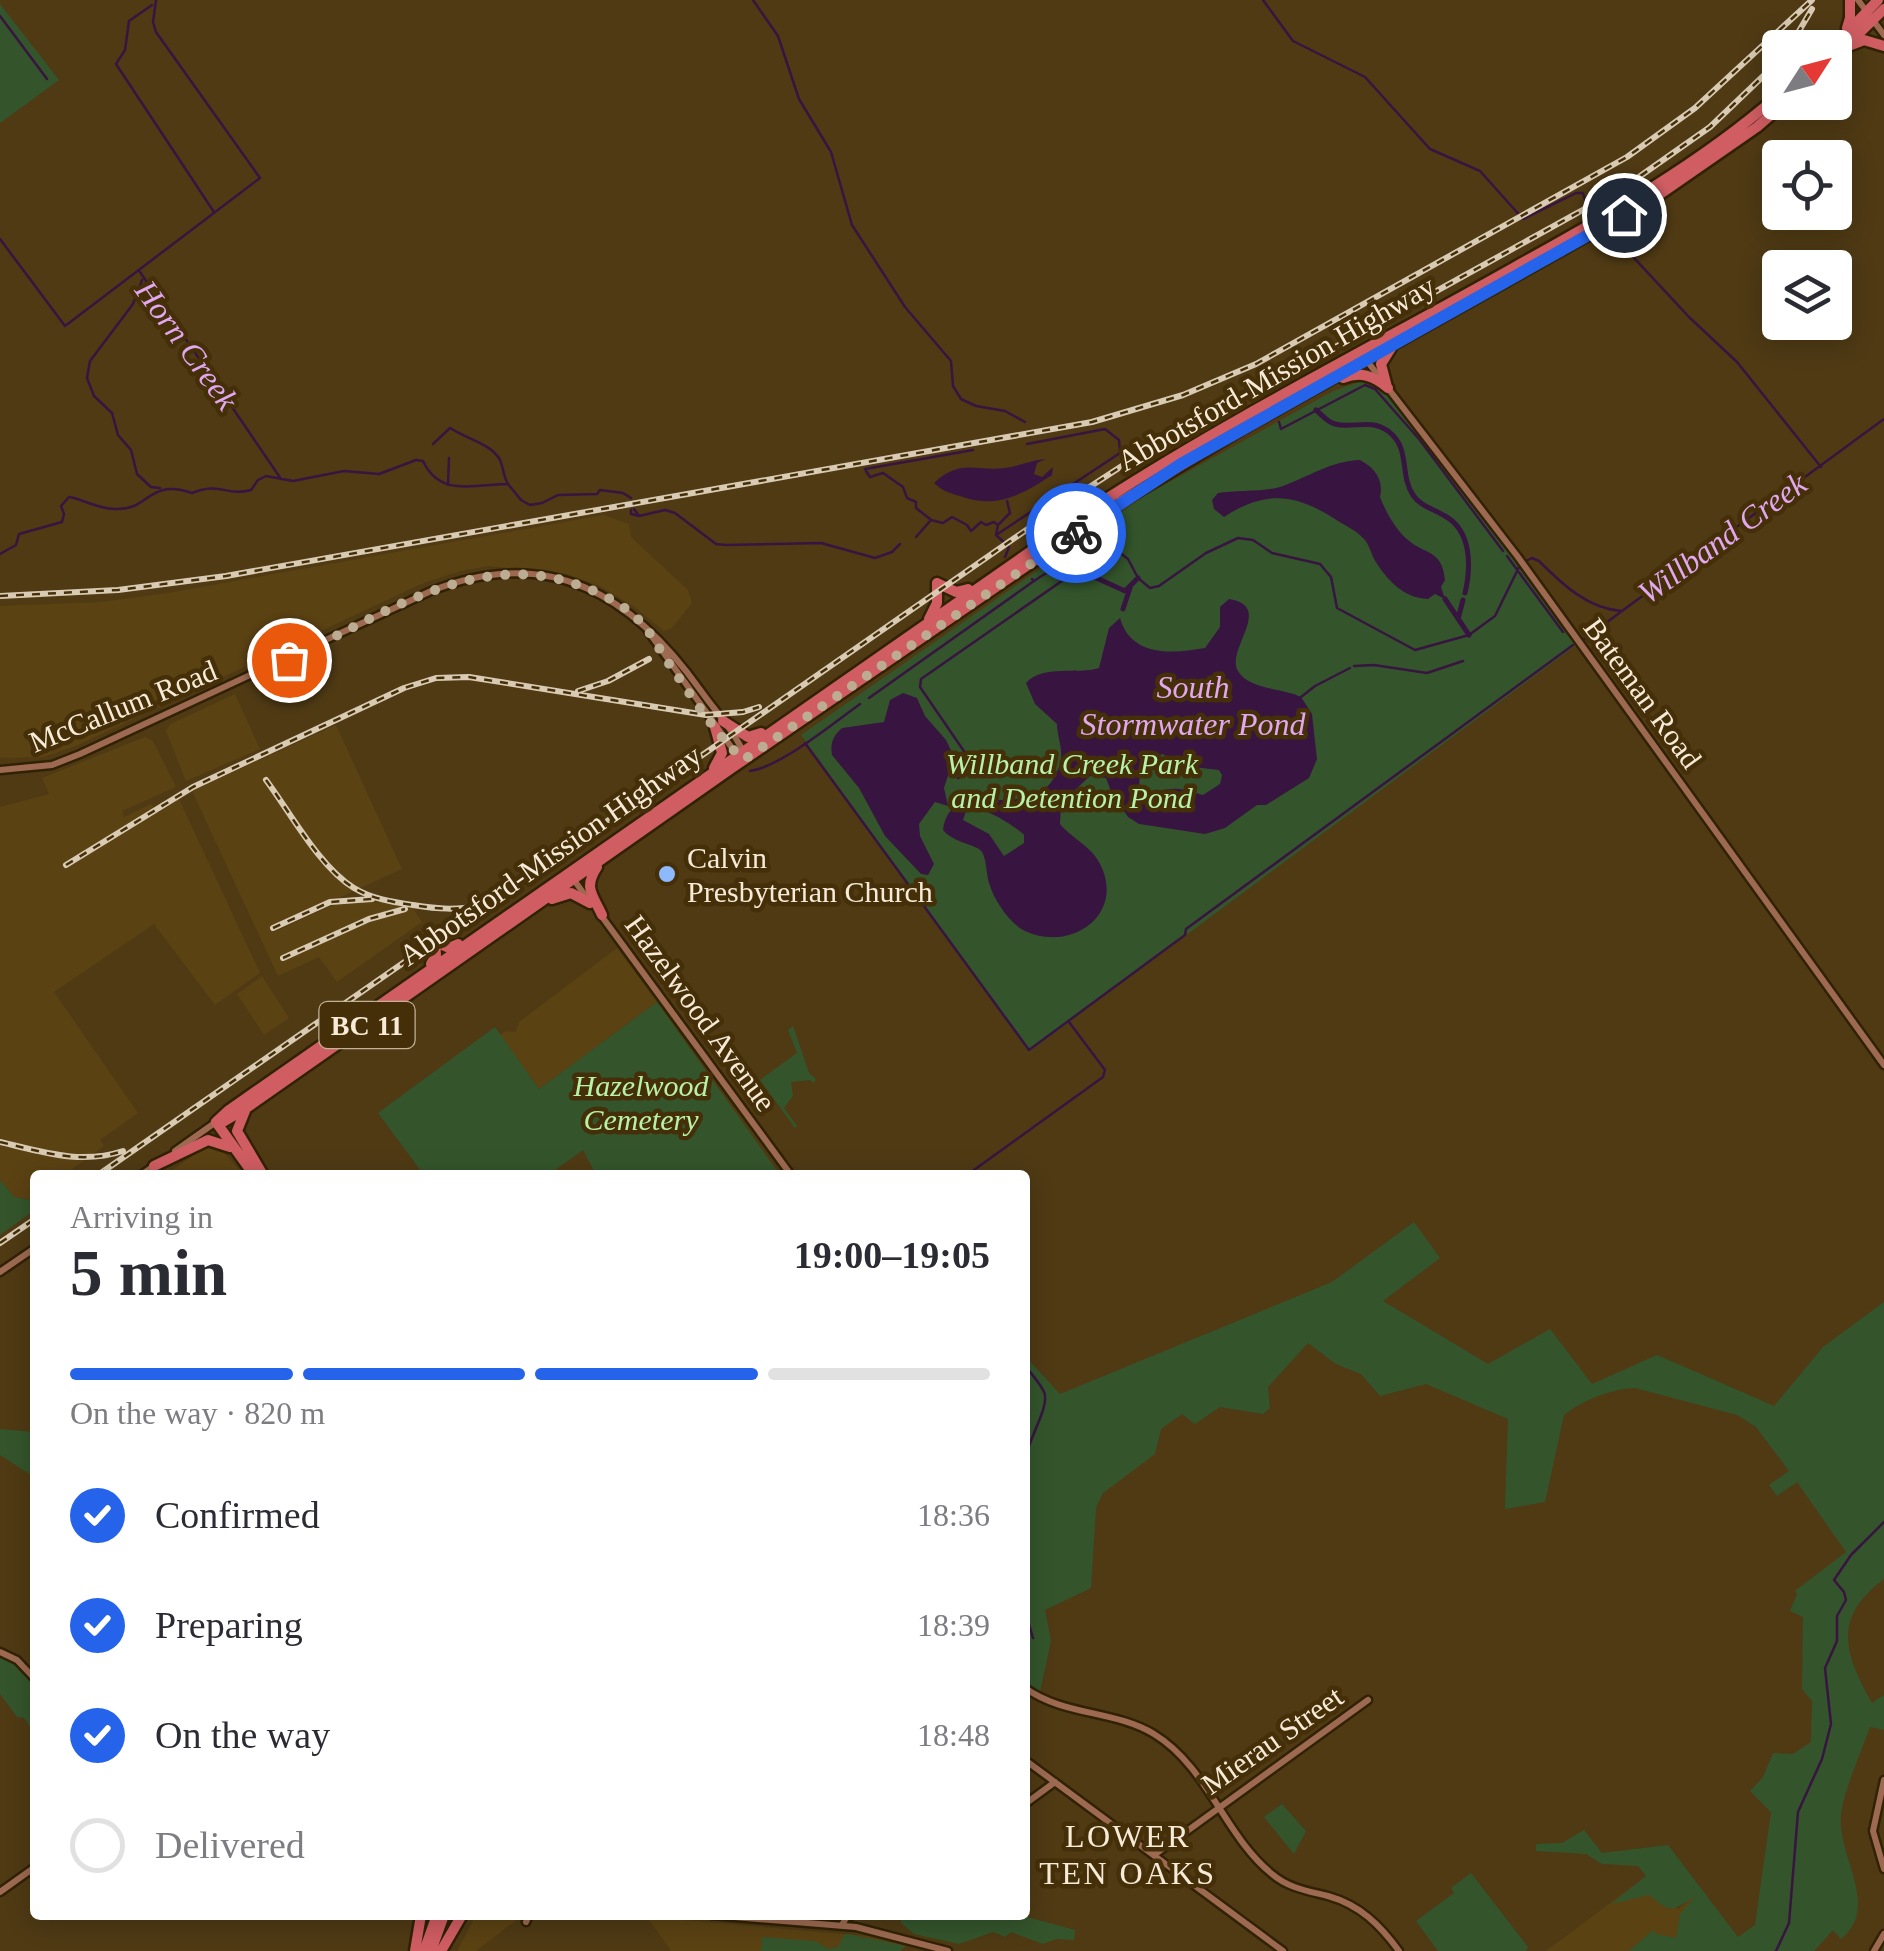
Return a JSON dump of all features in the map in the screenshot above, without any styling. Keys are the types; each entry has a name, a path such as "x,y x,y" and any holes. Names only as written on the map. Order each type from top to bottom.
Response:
{"highway":[{"path":"1846,30 1850,0"},
{"path":"1870,16 1878,0"},
{"path":"1852,33 1884,8"},
{"path":"1852,42 1864,40 1884,46"},
{"name":"Abbotsford-Mission Highway","path":"217,1123 416,978 574,880 742,755 1118,498 1652,190 1762,110"},
{"name":"Abbotsford-Mission Highway","path":"842,687 1016,560 1154,468 1364,356 1396,344 1656,197 1765,120"},
{"path":"1388,388 1381,364 1396,344"},
{"path":"1240,430 1348,376 1370,376 1388,388"},
{"path":"919,629 936,608 936,583 964,592 1016,560"},
{"path":"719,724 753,737 842,687"},
{"path":"707,776 722,753 719,724"},
{"name":"Abbotsford-Mission Highway","path":"217,1123 246,1109 578,867 742,755"},
{"path":"602,860 588,888 602,915"},
{"path":"574,880 578,867"},
{"path":"416,978 434,961 435,942 453,946 516,904 571,894 590,903"},
{"path":"246,1109 237,1131 260,1170"},
{"path":"217,1123 250,1170"},
{"path":"217,1123 259,1170"},
{"path":"154,1166 211,1140 232,1148 250,1170"},
{"path":"415,1951 420,1920"},
{"path":"424,1951 438,1920"},
{"path":"432,1951 439,1920"},
{"path":"440,1951 459,1920"}],"street":[{"path":"1858,0 1884,34"},
{"name":"Bateman Road","path":"1364,356 1518,557 1884,1065"},
{"name":"McCallum Road","path":"0,770 52,766 431,591 465,579 528,573 569,581 608,598 644,626 742,755"},
{"name":"Hazelwood Avenue","path":"574,880 787,1170"},
{"path":"148,1170 217,1123"},
{"path":"0,1272 30,1251"},
{"path":"0,1652 17,1660 30,1674"},
{"path":"1030,1690 1067,1709 1117,1719 1150,1732 1182,1757 1271,1874 1358,1909 1380,1926 1399,1951"},
{"name":"Mierau Street","path":"1154,1855 1368,1700"},
{"path":"1030,1764 1283,1951"},
{"path":"1884,1780 1873,1831 1884,1869"},
{"path":"1030,1800 1055,1782"},
{"path":"1138,1842 1160,1844 1176,1836"},
{"path":"0,1892 30,1871"},
{"path":"776,1920 874,1930 948,1951"},
{"path":"842,1925 845,1920"},
{"path":"1874,1951 1884,1934"}],"shaded area":[{"path":"604,515 629,524 631,537 688,590 692,603 671,629 664,631 600,586 567,574 489,566 461,571 421,584 76,746 44,757 0,758 0,606 101,602 168,593"},
{"path":"235,694 260,749 186,781 166,731 170,724"},
{"path":"336,725 402,869 272,929 274,932 337,903 361,900 412,907 422,922 337,982 319,957 278,976 192,791"},
{"path":"145,737 153,741 176,787 122,811 124,817 151,804 158,813 179,799 260,973 215,1005 154,924 54,992 138,1113 100,1140 104,1146 71,1170 30,1170 30,1200 14,1197 0,1180 0,807 49,794 42,778"},
{"path":"617,948 657,1002 539,1089 500,1035 516,1032 519,1022"},
{"path":"262,976 289,1018 264,1035 237,994"},
{"path":"204,1148 221,1149 240,1170 172,1170"},
{"path":"1637,1883 1678,1909 1694,1896 1738,1937 1718,1951 1546,1951"},
{"path":"473,1920 516,1920 476,1951 457,1951"},
{"path":"649,1920 868,1936 906,1946 900,1951 671,1951"}],"green space":[{"path":"0,4 59,80 0,123"},
{"name":"Willband Creek Park and Detention Pond","path":"1368,379 1414,425 1576,645 1029,1052 801,735 1146,495 1333,391"},
{"name":"Hazelwood Cemetery","path":"657,1002 776,1170 593,1170 583,1150 555,1170 420,1170 378,1113 495,1027 539,1089"},
{"path":"793,1026 809,1073 816,1079 814,1083 791,1082 793,1096 784,1108 795,1128 760,1080 797,1053 788,1030"},
{"path":"0,1180 14,1197 30,1200 30,1214 0,1235"},
{"path":"1414,1222 1440,1258 1383,1301 1488,1364 1550,1329 1592,1384 1657,1355 1774,1406 1823,1347 1884,1302 1884,1579 1856,1608 1848,1637 1855,1668 1872,1703 1884,1695 1884,1730 1870,1727 1842,1806 1841,1831 1858,1896 1852,1926 1841,1939 1833,1930 1814,1951 1629,1951 1653,1930 1676,1938 1680,1914 1695,1897 1672,1908 1649,1895 1611,1904 1646,1876 1638,1866 1602,1864 1586,1854 1536,1851 1536,1844 1562,1843 1584,1830 1602,1853 1668,1845 1738,1937 1755,1925 1771,1812 1750,1791 1763,1777 1773,1753 1793,1754 1811,1742 1812,1701 1802,1689 1803,1617 1790,1611 1795,1591 1846,1552 1797,1482 1777,1496 1769,1485 1789,1471 1756,1427 1737,1415 1635,1388 1598,1396 1564,1415 1545,1502 1505,1509 1508,1419 1426,1384 1380,1396 1361,1374 1336,1364 1308,1343 1268,1387 1270,1408 1263,1414 1220,1407 1195,1424 1182,1414 1161,1429 1155,1454 1103,1493 1096,1508 1091,1588 1045,1610 1051,1641 1040,1692 1030,1685 1030,1361 1060,1394 1332,1282"},
{"path":"0,1429 30,1432 30,1474 0,1455"},
{"path":"0,1657 29,1678 30,1726 24,1718 17,1717 0,1694"},
{"path":"1282,1804 1306,1831 1294,1854 1264,1817"},
{"path":"1471,1873 1528,1947 1526,1951 1438,1951 1416,1921 1454,1893 1451,1888"},
{"path":"1030,1918 1075,1930 1074,1940 1056,1939 1043,1944 1011,1932 1005,1937 993,1932 959,1944 914,1934 901,1923"},
{"path":"848,1934 906,1946 900,1951 761,1951 762,1937 815,1941 829,1949 838,1947"}],"water":[{"path":"1046,459 1037,463 1034,474 1042,477 1053,467 1052,475 999,500 963,497 934,483 961,468 1005,468"},
{"path":"1360,460 1377,475 1380,497 1399,531 1440,563 1445,599 1435,594 1428,599 1419,598 1403,591 1384,574 1361,536 1309,505 1282,498 1268,499 1224,517 1214,509 1212,500 1218,493 1277,488 1330,466"},
{"name":"South Stormwater Pond","path":"1229,599 1242,603 1248,610 1236,662 1243,677 1301,697 1312,714 1317,759 1309,778 1266,805 1257,805 1225,828 1205,834 1139,824 1128,817 1106,778 1090,776 1061,803 1060,824 1098,860 1107,886 1105,901 1088,926 1074,933 1059,937 1025,931 1008,917 994,897 982,852 943,830 949,812 962,803 1016,799 1034,795 1049,784 1061,759 1057,724 1035,704 1026,683 1041,674 1099,668 1109,628 1120,618 1133,640 1154,650 1205,648 1220,627 1220,607","holes":["1162,754 1193,767 1219,770 1220,784 1203,795 1181,789 1144,789 1139,785 1141,768","973,807 1014,827 1024,835 1024,843 1004,856 989,834 963,820 966,811"]},
{"path":"903,693 917,698 954,757 944,788 948,806 935,802 919,824 920,836 934,864 928,875 921,874 885,836 859,788 832,755 833,740 842,728 884,722 890,700"}],"waterway":[{"path":"0,239 65,326 260,178 156,32 156,0"},
{"path":"753,0 778,36 799,99 831,152 852,225 905,307 951,361 953,386 961,399 1005,411 1025,422"},
{"path":"1263,0 1293,41 1365,77 1430,149 1480,171 1523,219 1576,193 1583,193 1585,200"},
{"path":"152,5 129,21 125,50 116,64 214,212"},
{"path":"0,16 47,79"},
{"path":"1611,234 1622,239 1622,245 1689,317 1737,362 1821,467"},
{"name":"Horn Creek","path":"140,272 281,479"},
{"path":"142,280 133,304 90,361 87,378 94,396 112,413 118,435 131,450 137,474 151,487 160,488"},
{"path":"1279,422 1281,429 1365,385 1375,389 1419,439 1503,551"},
{"path":"1316,410 1332,423 1375,425 1395,438 1413,495 1454,523 1465,540 1465,593"},
{"name":"Willband Creek","path":"1526,561 1539,561 1566,586 1598,606 1622,611 1884,419"},
{"path":"433,444 450,428 478,442 496,454 508,484"},
{"path":"996,535 1120,453 1119,440 1105,429 1027,444"},
{"path":"865,469 973,450"},
{"path":"448,485 449,458"},
{"name":"Willband Creek","path":"0,554 16,545 19,534 62,522 61,506 69,497 103,508 127,508 166,489 242,492 251,490 266,476 293,481 344,471 379,474 416,460 423,461 430,473 449,485 508,484 530,505 558,495 597,494 600,490 631,498"},
{"path":"866,471 870,477 883,473 903,487 907,498 916,502 916,508 930,519"},
{"path":"999,524 1010,513 1007,501"},
{"name":"Willband Creek","path":"634,509 639,516 665,510 675,513 716,544 821,543 875,558 892,552 900,544"},
{"name":"Willband Creek","path":"631,510 631,514 639,516"},
{"name":"Willband Creek","path":"916,537 931,520 943,523 952,517 971,531 981,522 994,522 998,525 996,535 1009,547 1005,557"},
{"name":"Willband Creek","path":"1032,579 1092,543 1106,542 1128,559 1138,578 1150,588 1238,538 1253,540 1272,553 1320,564 1331,577 1337,608 1415,650 1469,635 1495,616 1520,565"},
{"path":"1507,556 1563,632"},
{"path":"958,778 968,772 970,760 920,687 921,679 1079,569"},
{"path":"1079,569 1086,573"},
{"path":"1092,576 1125,591 1138,578"},
{"path":"869,698 1034,581"},
{"path":"1123,609 1130,588"},
{"path":"1445,599 1469,635"},
{"path":"1458,619 1463,600"},
{"path":"1583,640 1622,611"},
{"path":"805,743 1029,1050 1185,935 1186,929 1573,645"},
{"path":"1354,666 1427,673 1463,661"},
{"path":"1301,697 1350,668"},
{"path":"750,771 791,753 860,704"},
{"path":"918,893 922,881"},
{"path":"974,1170 1103,1077 1105,1070 1069,1022"},
{"path":"1030,1372 1045,1398 1030,1442"},
{"path":"1776,1951 1789,1923 1798,1812 1822,1759 1831,1724 1825,1668 1837,1641 1837,1616 1846,1600 1834,1580 1851,1555 1884,1522"},
{"path":"1030,1628 1033,1638"}],"railway":[{"path":"0,596 118,590 226,576 1092,422 1183,395 1256,364 1627,157 1695,108 1812,0"},
{"path":"1800,30 1812,9"},
{"path":"105,1170 1065,503 1128,462 1626,186 1710,127 1762,77"},
{"path":"578,691 608,681 649,659"},
{"path":"66,865 193,787 404,688 436,678 469,677 706,715 759,707"},
{"path":"266,780 329,867 354,888 383,900 431,908 482,904"},
{"path":"273,928 330,902 372,899"},
{"path":"283,958 369,919 405,909"},
{"path":"0,1142 77,1157 123,1151"},
{"path":"0,1243 30,1222"}],"way so far":[{"path":"289,660 449,584 505,573 548,576 608,598 644,626 737,756 745,759 1076,533"}],"place":[{"name":"Calvin Presbyterian Church","path":"667,874"}],"district":[{"name":"LOWER TEN OAKS","path":"1128,1854"}],"route":[{"path":"1076,533 1181,464 1624,215"}]}
